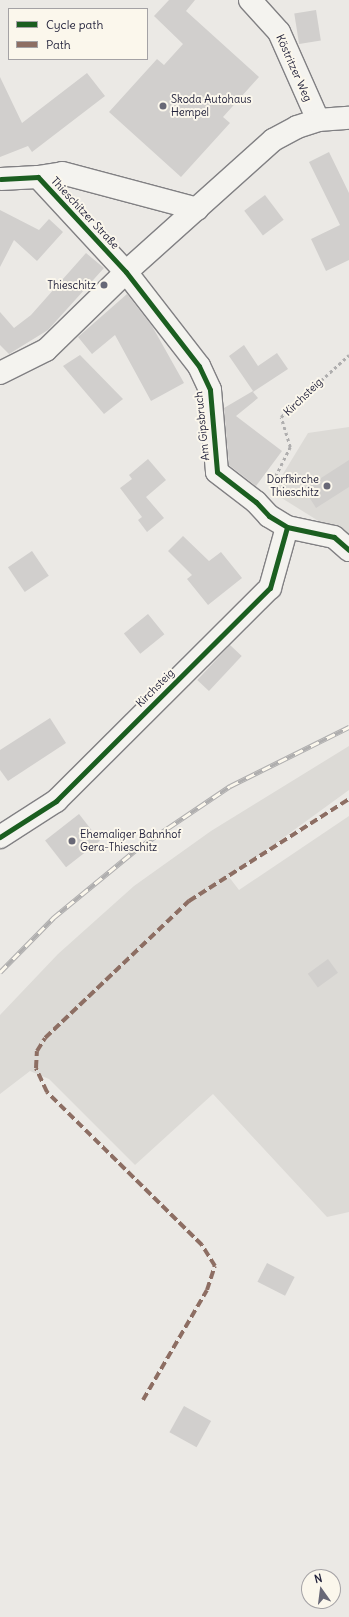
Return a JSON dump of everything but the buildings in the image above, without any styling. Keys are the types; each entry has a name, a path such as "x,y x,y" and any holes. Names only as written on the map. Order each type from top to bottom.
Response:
{"street":[{"name":"Köstritzer Weg","path":"250,0 279,32 318,120"},
{"path":"0,372 46,350 126,272 273,140 297,127 318,120 349,118"},
{"name":"Thieschitzer Straße","path":"1,179 38,177 62,173 197,209"},
{"name":"Thieschitzer Straße","path":"38,177 126,272"},
{"name":"Am Gipsbruch","path":"126,272 199,366 210,390 217,472 278,521"},
{"path":"278,521 334,537 349,550"},
{"name":"Kirchsteig","path":"0,837 56,801 270,588 278,521"}],"shaded area":[{"path":"349,427 349,540 272,492 308,433"},
{"path":"349,746 349,790 229,877 239,890 349,816 349,1212 327,1217 213,1094 135,1165 49,1079 30,1071 0,1094 0,1015 58,954 134,886 211,831"}],"railway":[{"path":"0,972 53,918 138,848 230,786 349,727"}],"marked path":[{"path":"143,1400 207,1290 215,1266 202,1245 47,1092 36,1068 37,1051 45,1038 189,901 349,799"}],"cycle path":[{"path":"1,179 38,177 126,272 199,366 210,390 217,472 256,502 269,516 287,527 334,537 349,550"},
{"path":"0,837 56,801 270,588 287,527"}],"place":[{"name":"Skoda Autohaus Hempel","path":"163,106"},
{"name":"Thieschitz","path":"104,285"},
{"name":"Dorfkirche Thieschitz","path":"327,486"},
{"name":"Ehemaliger Bahnhof Gera-Thieschitz","path":"72,841"}]}
